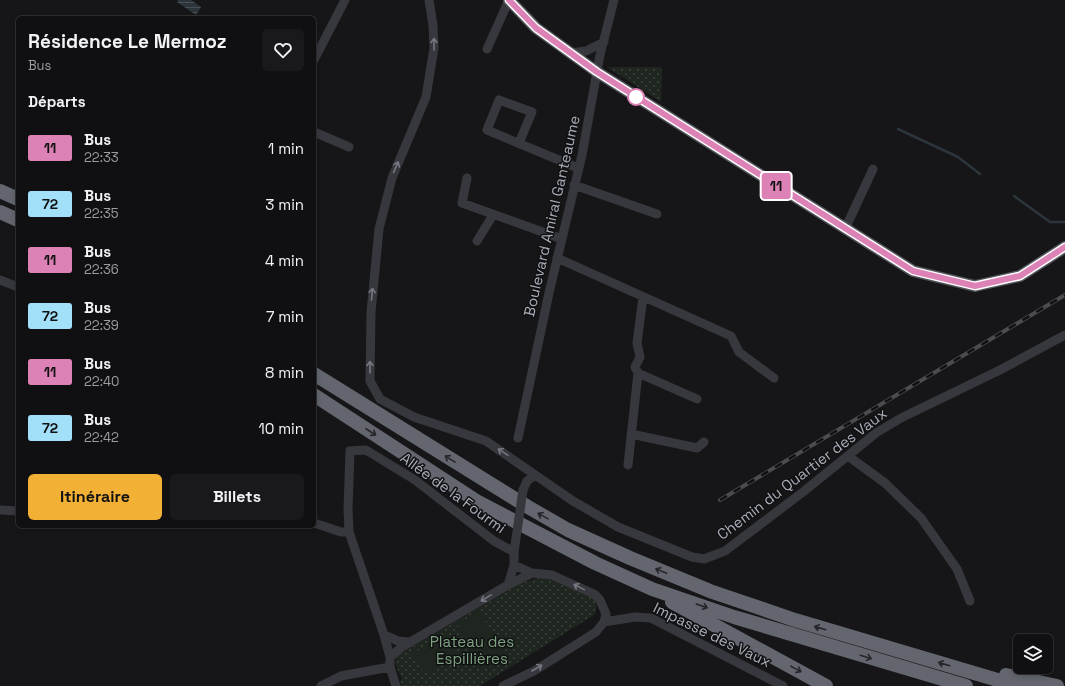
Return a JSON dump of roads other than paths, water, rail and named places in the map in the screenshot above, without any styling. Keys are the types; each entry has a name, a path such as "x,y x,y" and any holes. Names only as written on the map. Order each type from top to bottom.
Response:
{"highway":[{"path":"0,191 16,198"},
{"path":"0,212 16,219"},
{"path":"316,375 582,536 710,591 795,620 1018,686"},
{"path":"316,397 478,502 595,564 652,589 734,618 966,686"},
{"path":"652,589 680,608 826,686"},
{"path":"982,675 1007,674 1057,686"}],"main road":[{"path":"509,0 536,28 597,72 913,271 975,286 1020,276 1065,248"}],"street":[{"path":"316,56 345,0"},
{"name":"Chemin du Quartier des Vaux","path":"429,0 433,25 434,48 426,97 392,178 379,229 371,312 370,381 380,399 414,417 486,440 573,501 618,527 692,557 704,559 726,551 803,492 876,433 901,418 993,373 1065,335"},
{"path":"487,49 509,0"},
{"name":"Boulevard Amiral Ganteaume","path":"518,438 614,0"},
{"path":"571,53 586,51 604,42"},
{"path":"519,143 532,112 499,100 487,130 578,168"},
{"path":"316,133 349,147"},
{"path":"845,229 873,169"},
{"path":"467,178 462,203 562,239"},
{"path":"574,185 657,214"},
{"path":"477,241 493,214"},
{"path":"557,258 731,336 739,352 774,378"},
{"path":"0,280 16,287"},
{"path":"628,465 638,373 636,367 640,357 637,343 644,297"},
{"path":"638,373 696,399"},
{"path":"631,434 697,448 704,442"},
{"name":"Allée de la Fourmi","path":"396,686 390,668 390,657 384,636 349,532 348,509 350,451 366,450 415,480 494,541 514,552"},
{"path":"848,456 885,483 921,518 957,569 970,601"},
{"path":"508,585 514,565 514,552 527,481 535,475"},
{"path":"0,510 16,511"},
{"path":"316,524 341,532 349,532"},
{"path":"505,685 534,671 596,632 604,622 605,609 600,600 594,594 552,575 532,573 514,565"},
{"path":"390,657 410,642 508,585 532,573"},
{"name":"Impasse des Vaux","path":"604,622 635,617 651,618 783,686"},
{"path":"384,636 398,641 410,642"},
{"path":"322,686 341,676 390,668"}],"waterway":[{"path":"898,129 958,157 980,174"},
{"path":"1014,196 1050,222 1065,222"}],"railway":[{"path":"720,500 1065,295"}],"park label":[{"name":"Plateau des Espillières","path":"472,650"}]}
